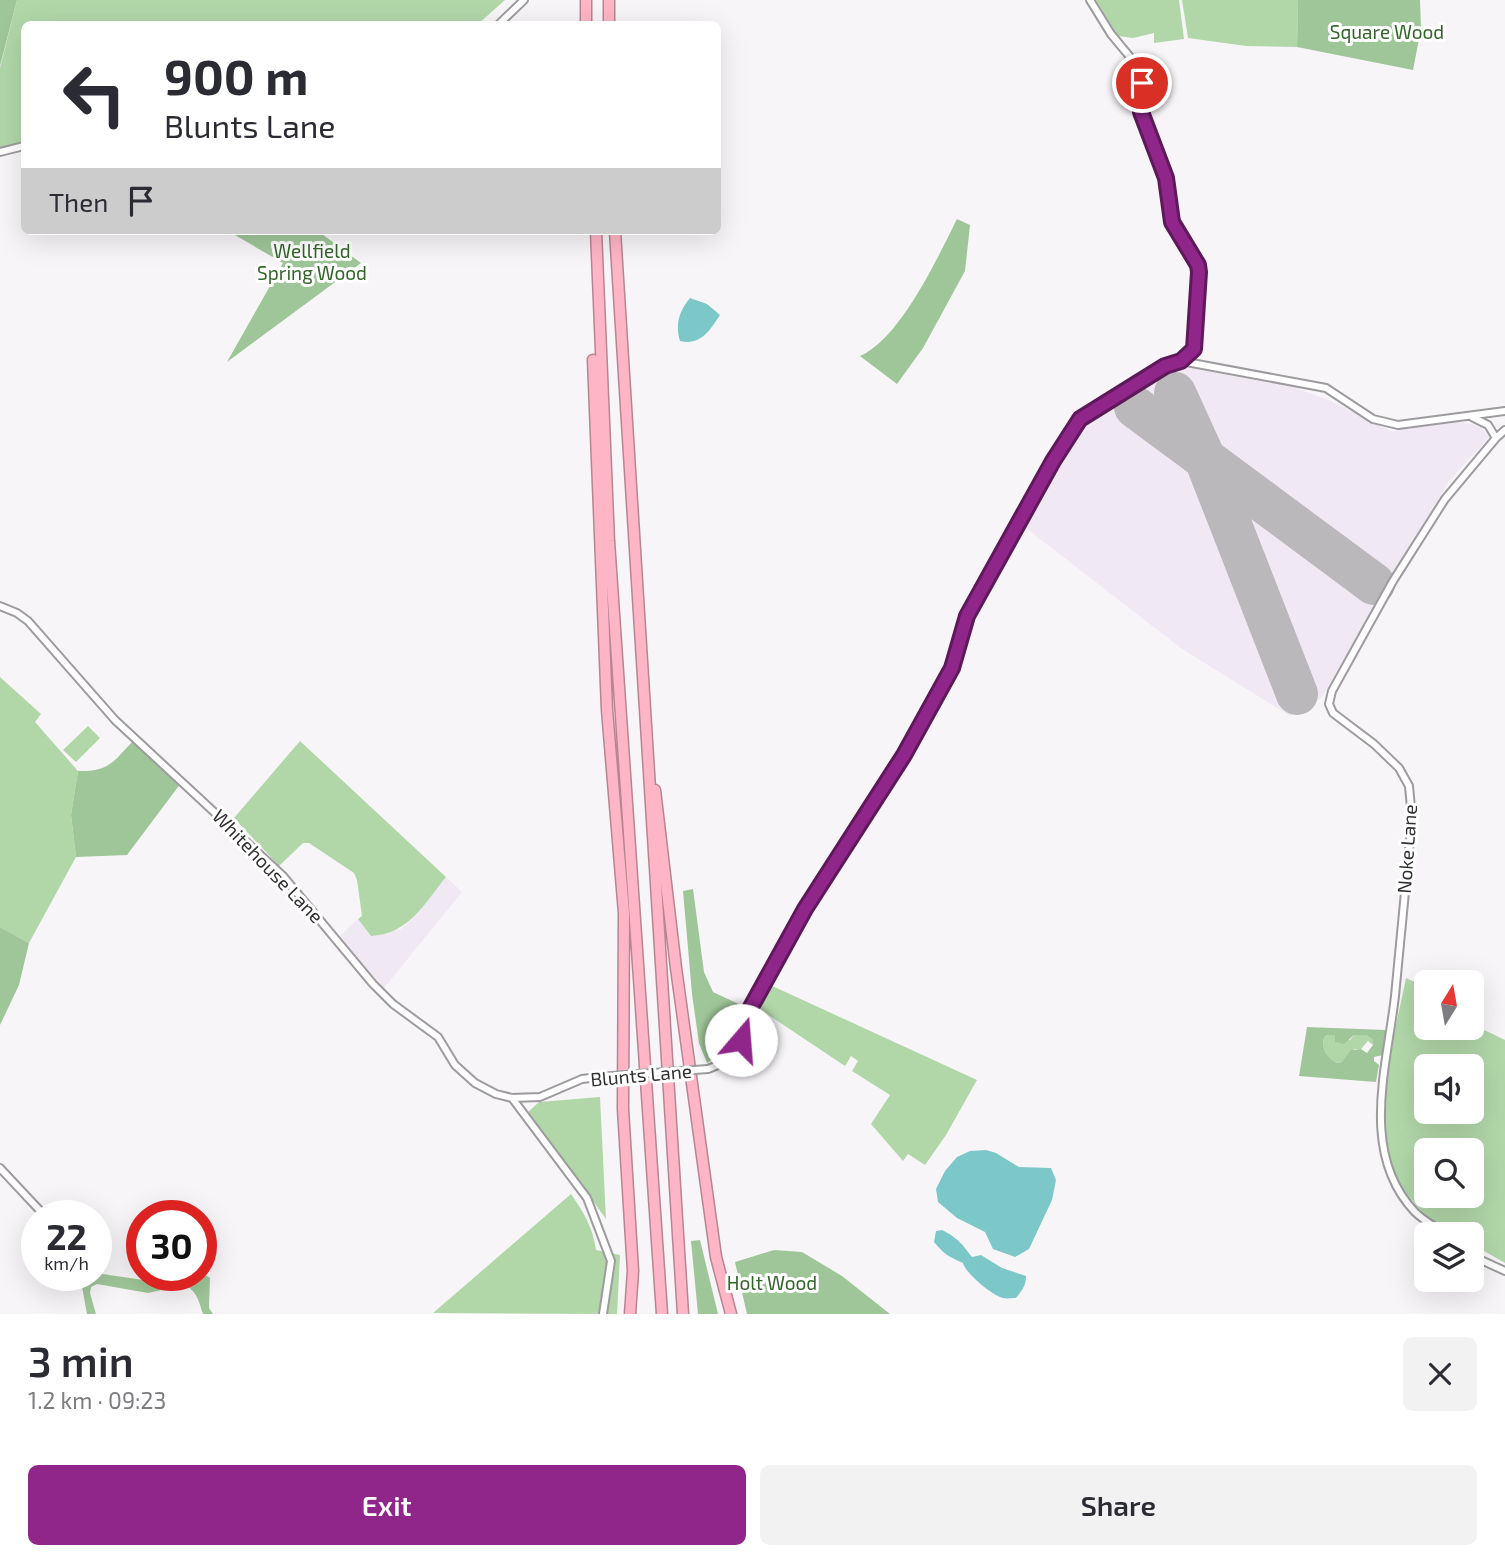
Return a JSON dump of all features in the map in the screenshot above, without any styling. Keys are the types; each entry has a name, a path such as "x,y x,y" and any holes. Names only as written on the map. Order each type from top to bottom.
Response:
{"highway":[{"path":"586,0 586,21"},
{"path":"609,0 609,21"},
{"path":"590,235 601,598 607,710 624,913 623,1109 633,1271 630,1313"},
{"path":"596,235 609,541 662,1314"},
{"path":"615,235 683,1314"},
{"path":"643,674 676,968 716,1257 733,1314"}],"street":[{"path":"502,21 524,0"},
{"path":"1090,0 1111,34 1130,57 1142,83 1144,93 1141,112 1166,178 1172,222 1198,265 1194,349 1199,366"},
{"path":"0,152 21,147"},
{"name":"Blunts Lane","path":"566,1086 582,1079 598,1077 708,1069 732,1055 741,1040 751,1007 805,909 904,755 952,668 967,616 1053,461 1080,419 1165,366 1181,361 1194,349"},
{"path":"1181,361 1326,388 1373,419 1398,425 1505,411"},
{"path":"1471,416 1488,425 1496,438"},
{"name":"Noke Lane","path":"1428,1222 1416,1214 1393,1180 1386,1159 1381,1115 1381,1085 1391,1027 1412,820 1409,786 1399,768 1374,744 1333,713 1329,704 1332,691 1393,581 1445,499 1505,430"},
{"name":"Whitehouse Lane","path":"0,606 18,612 116,720 284,876 373,984 393,1004 438,1037 455,1065 475,1083 496,1094 512,1098 540,1097 566,1086"},
{"path":"512,1098 587,1198 611,1261 603,1314"},
{"path":"0,1168 30,1200"},
{"path":"1484,1260 1505,1270"}],"shaded area":[{"path":"1181,366 1296,388 1329,400 1391,431 1457,422 1478,425 1490,436 1449,481 1321,698 1290,716 1182,649 1022,525 1055,463 1083,421 1163,370"},
{"path":"446,877 462,892 384,988 339,937 358,919 371,936 401,929"}],"green space":[{"path":"0,0 17,0 0,66"},
{"path":"17,0 505,0 481,21 21,21 21,144 0,150 0,68"},
{"path":"1096,0 1179,0 1184,39 1154,43 1154,33 1133,38 1118,36"},
{"path":"1182,0 1298,0 1297,47 1246,46 1188,38"},
{"name":"Square Wood","path":"1298,0 1420,0 1421,29 1413,70 1297,47"},
{"path":"957,219 970,225 965,271 923,348 897,384 860,356 875,347 903,315 929,275"},
{"name":"Wellfield Spring Wood","path":"235,235 323,235 361,263 227,362 283,263"},
{"path":"0,677 41,714 35,722 78,771 71,815 76,857 29,943 0,927"},
{"path":"88,726 100,738 76,762 63,750"},
{"path":"133,741 181,783 127,855 76,857 71,815 78,771 97,770 110,764"},
{"path":"300,741 446,877 423,907 396,930 371,936 358,919 362,916 354,873 309,843 303,843 279,866 234,818"},
{"path":"693,889 704,972 713,992 745,1007 725,1046 707,1063 699,1043 692,994 683,891"},
{"path":"0,927 29,943 19,985 0,1025"},
{"path":"1406,978 1414,982 1414,1040 1484,1040 1484,1030 1505,1040 1505,1263 1484,1251 1484,1222 1434,1222 1419,1208 1484,1208 1484,1138 1414,1138 1414,1202 1396,1179 1389,1160 1384,1116 1392,1045"},
{"path":"768,984 977,1080 946,1135 925,1165 908,1154 903,1161 871,1124 890,1095 852,1071 858,1061 851,1056 845,1066 761,1010 762,998"},
{"path":"1307,1027 1386,1030 1383,1055 1374,1057 1374,1061 1379,1065 1376,1082 1299,1076","holes":["1327,1035 1335,1035 1335,1042 1344,1044 1354,1035 1366,1035 1373,1040 1373,1045 1367,1053 1361,1049 1351,1050 1342,1062 1337,1063 1324,1049 1324,1038"]},
{"path":"1327,1035 1350,1040 1354,1035 1366,1035 1373,1040 1373,1045 1368,1041 1361,1049 1354,1049 1342,1062 1337,1063 1324,1049 1323,1042"},
{"path":"600,1097 606,1219 528,1112 539,1102"},
{"path":"571,1194 587,1220 596,1250 620,1255 617,1314 433,1313"},
{"path":"700,1240 718,1314 698,1314 691,1241"},
{"name":"Holt Wood","path":"774,1250 802,1252 842,1276 890,1314 747,1314 735,1262"},
{"path":"112,1275 126,1277 126,1289 112,1287"},
{"path":"83,1291 90,1291 96,1314 87,1314"},
{"path":"193,1291 210,1291 209,1308 213,1314 203,1314"}],"water":[{"path":"690,298 707,304 720,315 699,339 680,341 679,318"},
{"path":"986,1150 1019,1167 1051,1168 1056,1180 1052,1200 1029,1249 1015,1257 993,1249 985,1232 957,1218 938,1202 936,1189 945,1171 957,1157 970,1151"},
{"path":"942,1230 959,1242 972,1257 981,1255 1002,1268 1026,1276 1016,1298 1003,1298 993,1293 974,1278 963,1263 941,1250 934,1242 936,1231"}],"runway":[{"path":"1175,393 1206,461 1297,694"},
{"path":"1135,407 1374,584"}],"route":[{"path":"741,1040 751,1007 805,909 904,755 952,668 967,616 1019,520 1080,419 1165,366 1181,361 1194,349 1198,265 1172,222 1166,178 1141,112 1144,93 1142,83"}]}
